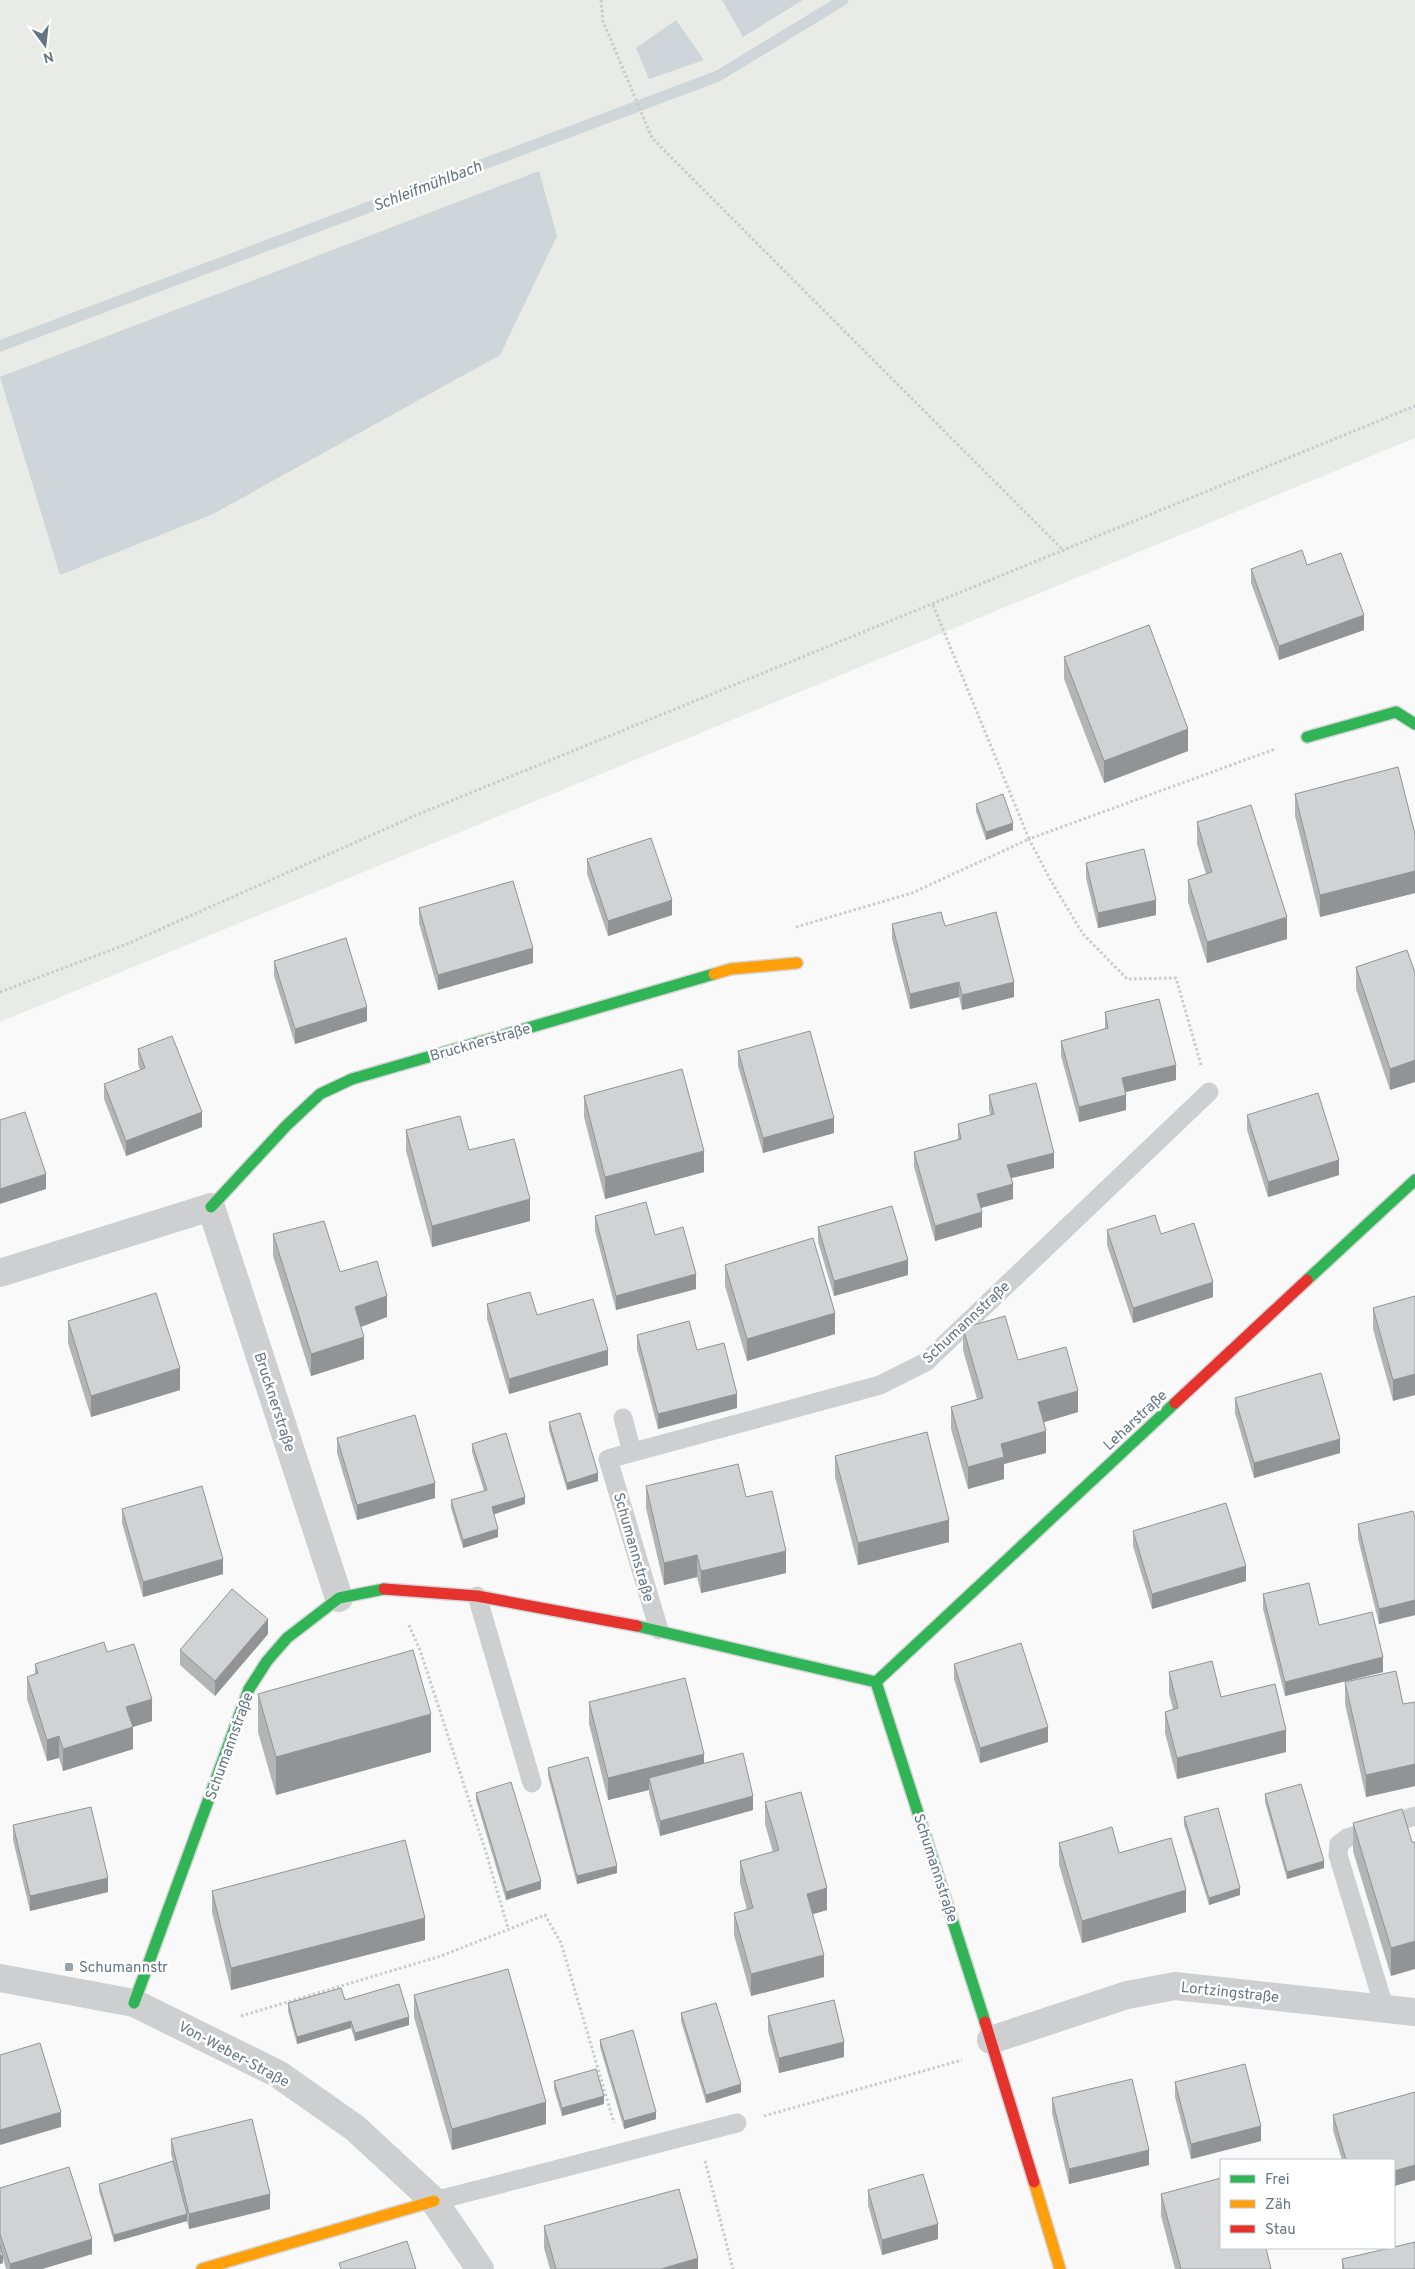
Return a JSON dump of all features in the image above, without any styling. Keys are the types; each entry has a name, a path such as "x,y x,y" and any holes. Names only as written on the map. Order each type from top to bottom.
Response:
{"street":[{"path":"1306,737 1396,712 1415,724"},
{"name":"Brucknerstraße","path":"0,1273 211,1207 286,1126 320,1094 352,1079 731,969 796,963"},
{"name":"Leharstraße","path":"876,1682 1415,1180"},
{"name":"Brucknerstraße","path":"211,1207 338,1598"},
{"name":"Schumannstraße","path":"134,2003 249,1689 267,1661 287,1638 338,1598 394,1588 477,1596 659,1630 876,1682 992,2040 1060,2269"},
{"name":"Von-Weber-Straße","path":"0,1978 134,2003 278,2074 355,2128 434,2201 480,2269"},
{"name":"Lortzingstraße","path":"992,2040 1127,1994 1175,1986 1415,2012"},
{"path":"202,2269 434,2201"}],"lane":[{"name":"Schumannstraße","path":"659,1630 608,1458 880,1385 926,1362 1209,1092"},
{"path":"623,1418 632,1452"},
{"path":"477,1596 532,1783"},
{"path":"1385,2010 1338,1855 1340,1844 1348,1838 1415,1816"},
{"path":"434,2201 737,2124"}],"path":[{"path":"601,0 603,21 652,138 1064,551"},
{"path":"0,992 127,944 419,814 1415,406"},
{"path":"933,605 1029,839 1051,881 1083,934 1126,979 1176,978 1209,1092"},
{"path":"796,963 792,928 912,892 1029,839 1306,737"},
{"path":"394,1588 420,1650 485,1849 508,1928"},
{"path":"203,2037 231,2019 442,1956 508,1928 545,1915 560,1942 623,2153"},
{"path":"737,2124 966,2059 992,2040"},
{"path":"698,2134 733,2269"}],"shaded area":[{"path":"0,0 722,0 743,36 803,0 1415,0 1415,438 0,1022"},
{"path":"722,0 803,0 743,37"},
{"path":"676,20 704,60 649,79 636,48"},
{"path":"539,171 557,236 500,355 213,514 60,575 0,377"}],"building":[{"path":"1302,550 1307,565 1341,553 1364,615 1279,646 1251,569"},
{"path":"1149,625 1188,729 1104,761 1064,657"},
{"path":"1398,767 1415,834 1415,871 1320,895 1295,794"},
{"path":"1003,794 1013,823 986,832 976,804"},
{"path":"1251,805 1287,917 1207,942 1188,880 1212,872 1197,822"},
{"path":"651,838 672,900 608,921 587,859"},
{"path":"1144,849 1156,900 1098,913 1086,863"},
{"path":"513,881 533,948 438,975 419,908"},
{"path":"941,912 945,926 996,912 1014,982 962,995 959,982 910,994 892,924"},
{"path":"346,938 367,1007 295,1029 274,961"},
{"path":"1407,950 1415,973 1415,1060 1390,1069 1356,967"},
{"path":"1159,999 1176,1065 1122,1078 1126,1095 1079,1107 1061,1041 1108,1028 1105,1012"},
{"path":"810,1031 834,1118 763,1138 738,1051"},
{"path":"172,1036 202,1112 126,1141 104,1084 145,1068 138,1049"},
{"path":"682,1069 704,1151 605,1177 584,1096"},
{"path":"1036,1083 1054,1153 1007,1165 1013,1184 977,1194 982,1212 935,1226 914,1152 961,1139 958,1124 994,1114 989,1095"},
{"path":"1318,1093 1339,1160 1268,1182 1247,1115"},
{"path":"25,1112 46,1174 0,1189 0,1120"},
{"path":"460,1116 469,1150 514,1139 530,1199 432,1226 406,1130"},
{"path":"646,1202 655,1235 683,1227 696,1274 616,1296 595,1216"},
{"path":"892,1206 908,1260 834,1281 818,1227"},
{"path":"1155,1215 1161,1234 1194,1223 1213,1282 1133,1308 1107,1230"},
{"path":"324,1221 340,1272 377,1261 387,1296 355,1307 364,1337 311,1354 273,1234"},
{"path":"813,1238 835,1313 747,1339 725,1265"},
{"path":"530,1292 537,1315 593,1299 608,1350 509,1379 487,1304"},
{"path":"156,1293 180,1368 91,1396 68,1321"},
{"path":"1415,1296 1415,1374 1393,1380 1373,1308"},
{"path":"1005,1316 1018,1360 1066,1347 1078,1391 1038,1402 1046,1431 1001,1444 1004,1457 968,1467 951,1407 983,1398 963,1328"},
{"path":"689,1321 697,1350 724,1343 737,1394 658,1414 637,1335"},
{"path":"1321,1373 1340,1439 1254,1463 1235,1398"},
{"path":"580,1413 598,1473 567,1483 549,1422"},
{"path":"415,1415 435,1483 357,1505 337,1438"},
{"path":"927,1432 949,1520 858,1543 835,1456"},
{"path":"506,1433 525,1497 492,1507 498,1529 463,1540 451,1500 487,1490 472,1444"},
{"path":"738,1464 746,1497 772,1491 786,1551 701,1571 697,1555 664,1563 646,1486"},
{"path":"202,1486 223,1559 143,1582 122,1509"},
{"path":"1226,1503 1246,1566 1152,1594 1133,1531"},
{"path":"1413,1511 1415,1518 1415,1600 1379,1609 1358,1524"},
{"path":"1309,1583 1319,1625 1372,1612 1383,1657 1285,1682 1263,1594"},
{"path":"232,1589 268,1619 215,1681 180,1650"},
{"path":"104,1642 107,1652 134,1644 152,1699 126,1707 133,1727 63,1749 59,1736 47,1740 27,1677 38,1673 35,1664"},
{"path":"1021,1643 1048,1727 980,1748 954,1664"},
{"path":"413,1650 431,1714 276,1757 258,1694"},
{"path":"1212,1661 1221,1697 1275,1684 1286,1730 1177,1758 1165,1712 1178,1708 1169,1672"},
{"path":"1396,1671 1403,1704 1415,1702 1415,1764 1366,1775 1345,1682"},
{"path":"685,1678 704,1754 608,1778 589,1702"},
{"path":"743,1753 753,1796 660,1821 649,1778"},
{"path":"588,1757 617,1866 577,1876 548,1768"},
{"path":"511,1782 541,1881 506,1892 476,1793"},
{"path":"1301,1784 1324,1861 1287,1872 1265,1794"},
{"path":"801,1792 827,1888 807,1894 824,1955 751,1974 734,1913 753,1908 740,1861 779,1850 765,1802"},
{"path":"91,1807 108,1878 30,1896 13,1825"},
{"path":"1218,1808 1240,1888 1209,1898 1184,1817"},
{"path":"1402,1809 1412,1842 1415,1842 1415,1941 1391,1948 1353,1823"},
{"path":"1112,1827 1119,1853 1171,1838 1186,1890 1082,1921 1059,1843"},
{"path":"405,1840 425,1918 231,1968 212,1891"},
{"path":"508,1969 546,2102 452,2129 414,1995"},
{"path":"399,1984 409,2017 355,2033 351,2021 297,2037 288,2003 341,1988 345,2000"},
{"path":"834,2000 844,2042 779,2058 768,2016"},
{"path":"716,2003 741,2084 706,2095 681,2013"},
{"path":"633,2030 656,2112 624,2121 600,2040"},
{"path":"40,2043 61,2112 0,2130 0,2055"},
{"path":"1245,2064 1261,2126 1191,2144 1175,2082"},
{"path":"596,2069 604,2096 562,2108 554,2081"},
{"path":"1132,2079 1149,2150 1069,2169 1052,2098"},
{"path":"1415,2092 1415,2165 1395,2171 1395,2159 1346,2159 1333,2115"},
{"path":"252,2119 270,2194 189,2214 171,2139"},
{"path":"173,2161 187,2214 114,2235 99,2184"},
{"path":"69,2167 92,2239 10,2264 0,2234 0,2188"},
{"path":"923,2174 938,2224 882,2240 868,2190"},
{"path":"1220,2178 1220,2249 1266,2249 1271,2269 1181,2269 1161,2194"},
{"path":"679,2189 698,2258 661,2269 556,2269 544,2226"},
{"path":"407,2241 416,2269 341,2269 339,2263"},
{"path":"1415,2242 1415,2269 1344,2269 1342,2259 1386,2249 1395,2249 1395,2247"},
{"path":"0,2245 3,2255 0,2256"}],"waterway":[{"name":"Schleifmühlbach","path":"0,346 718,76 843,0"}],"traffic: fast":[{"path":"1307,737 1396,712 1415,724"},
{"path":"211,1207 286,1126 320,1094 352,1079 714,974"},
{"path":"1307,1280 1415,1180"},
{"path":"876,1682 1175,1403"},
{"path":"134,2003 249,1689 267,1661 287,1638 339,1598 384,1589"},
{"path":"637,1626 876,1682 985,2022"}],"traffic: slow":[{"path":"714,974 731,969 797,963"},
{"path":"1034,2182 1060,2269"},
{"path":"202,2269 434,2201"}],"traffic: jam":[{"path":"1175,1403 1307,1280"},
{"path":"384,1589 477,1596 637,1626"},
{"path":"985,2022 1034,2182"}],"place":[{"name":"Schumannstr","path":"69,1967"}]}
